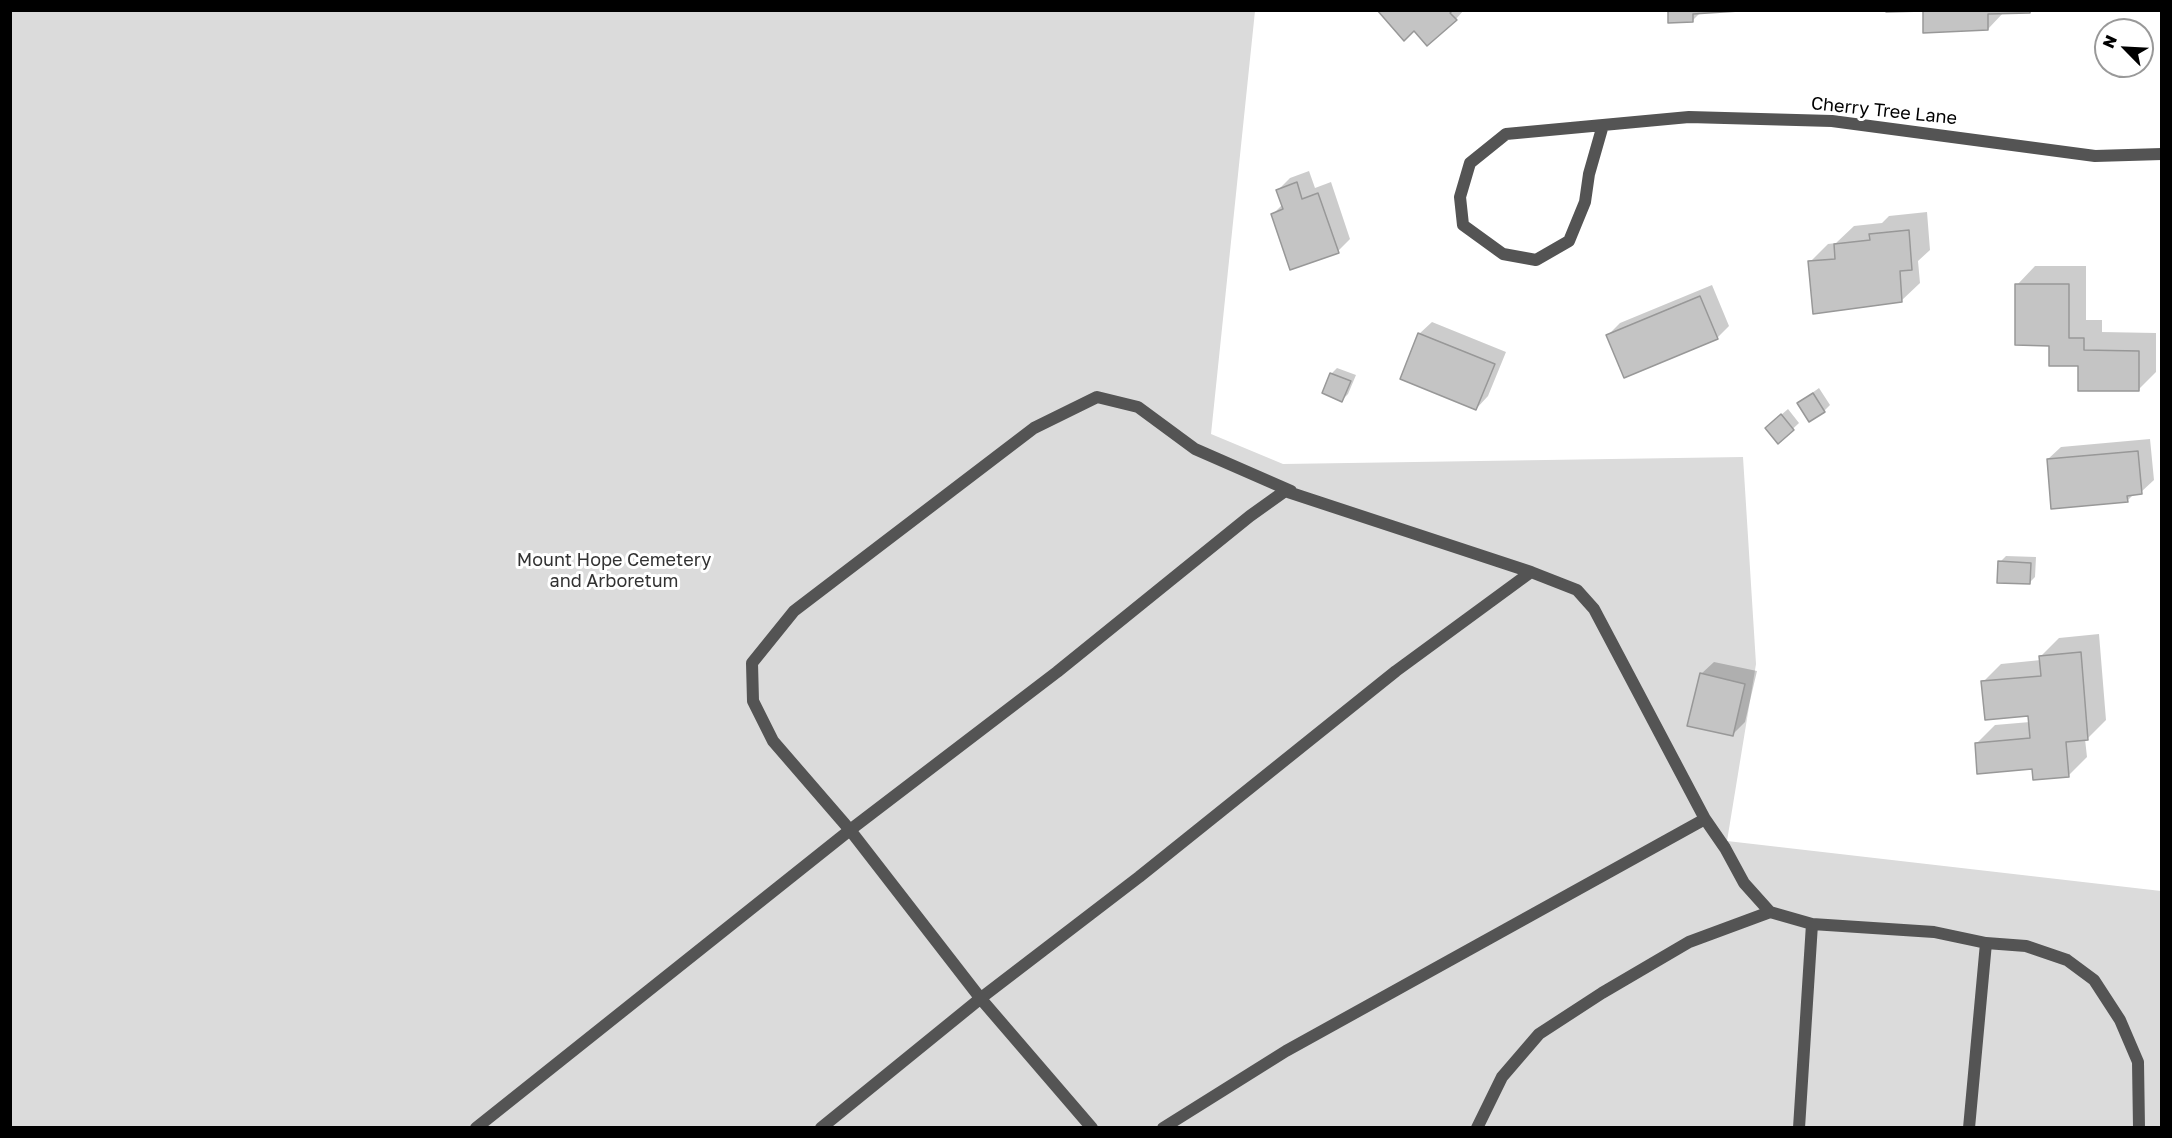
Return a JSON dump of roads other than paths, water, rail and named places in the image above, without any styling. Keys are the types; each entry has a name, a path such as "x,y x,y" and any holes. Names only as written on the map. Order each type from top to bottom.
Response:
{"street":[{"name":"Cherry Tree Lane","path":"1603,125 1589,174 1585,202 1569,241 1536,260 1503,254 1463,225 1460,197 1470,164 1506,135 1603,125 1689,117 1832,121 2095,156 2162,154"},
{"path":"1092,1128 981,998 850,830 773,741 753,701 752,663 794,611 1034,428 1097,397 1138,407 1195,448 1295,493 1531,572 1577,590 1594,609 1705,819 1725,848 1744,883 1770,912 1812,924 1934,932 1986,943 2026,946 2067,960 2094,980 2120,1020 2138,1062 2139,1128"},
{"path":"476,1128 850,830 1057,672 1250,516 1285,491 1295,493"},
{"path":"821,1128 981,998 1139,877 1396,671 1531,572"},
{"path":"1163,1128 1286,1052 1705,819"},
{"path":"1477,1128 1502,1077 1539,1034 1602,993 1689,942 1770,912"},
{"path":"1799,1128 1812,924"},
{"path":"1969,1128 1986,943"}],"park label":[{"name":"Mount Hope Cemetery and Arboretum","path":"614,570"}]}
